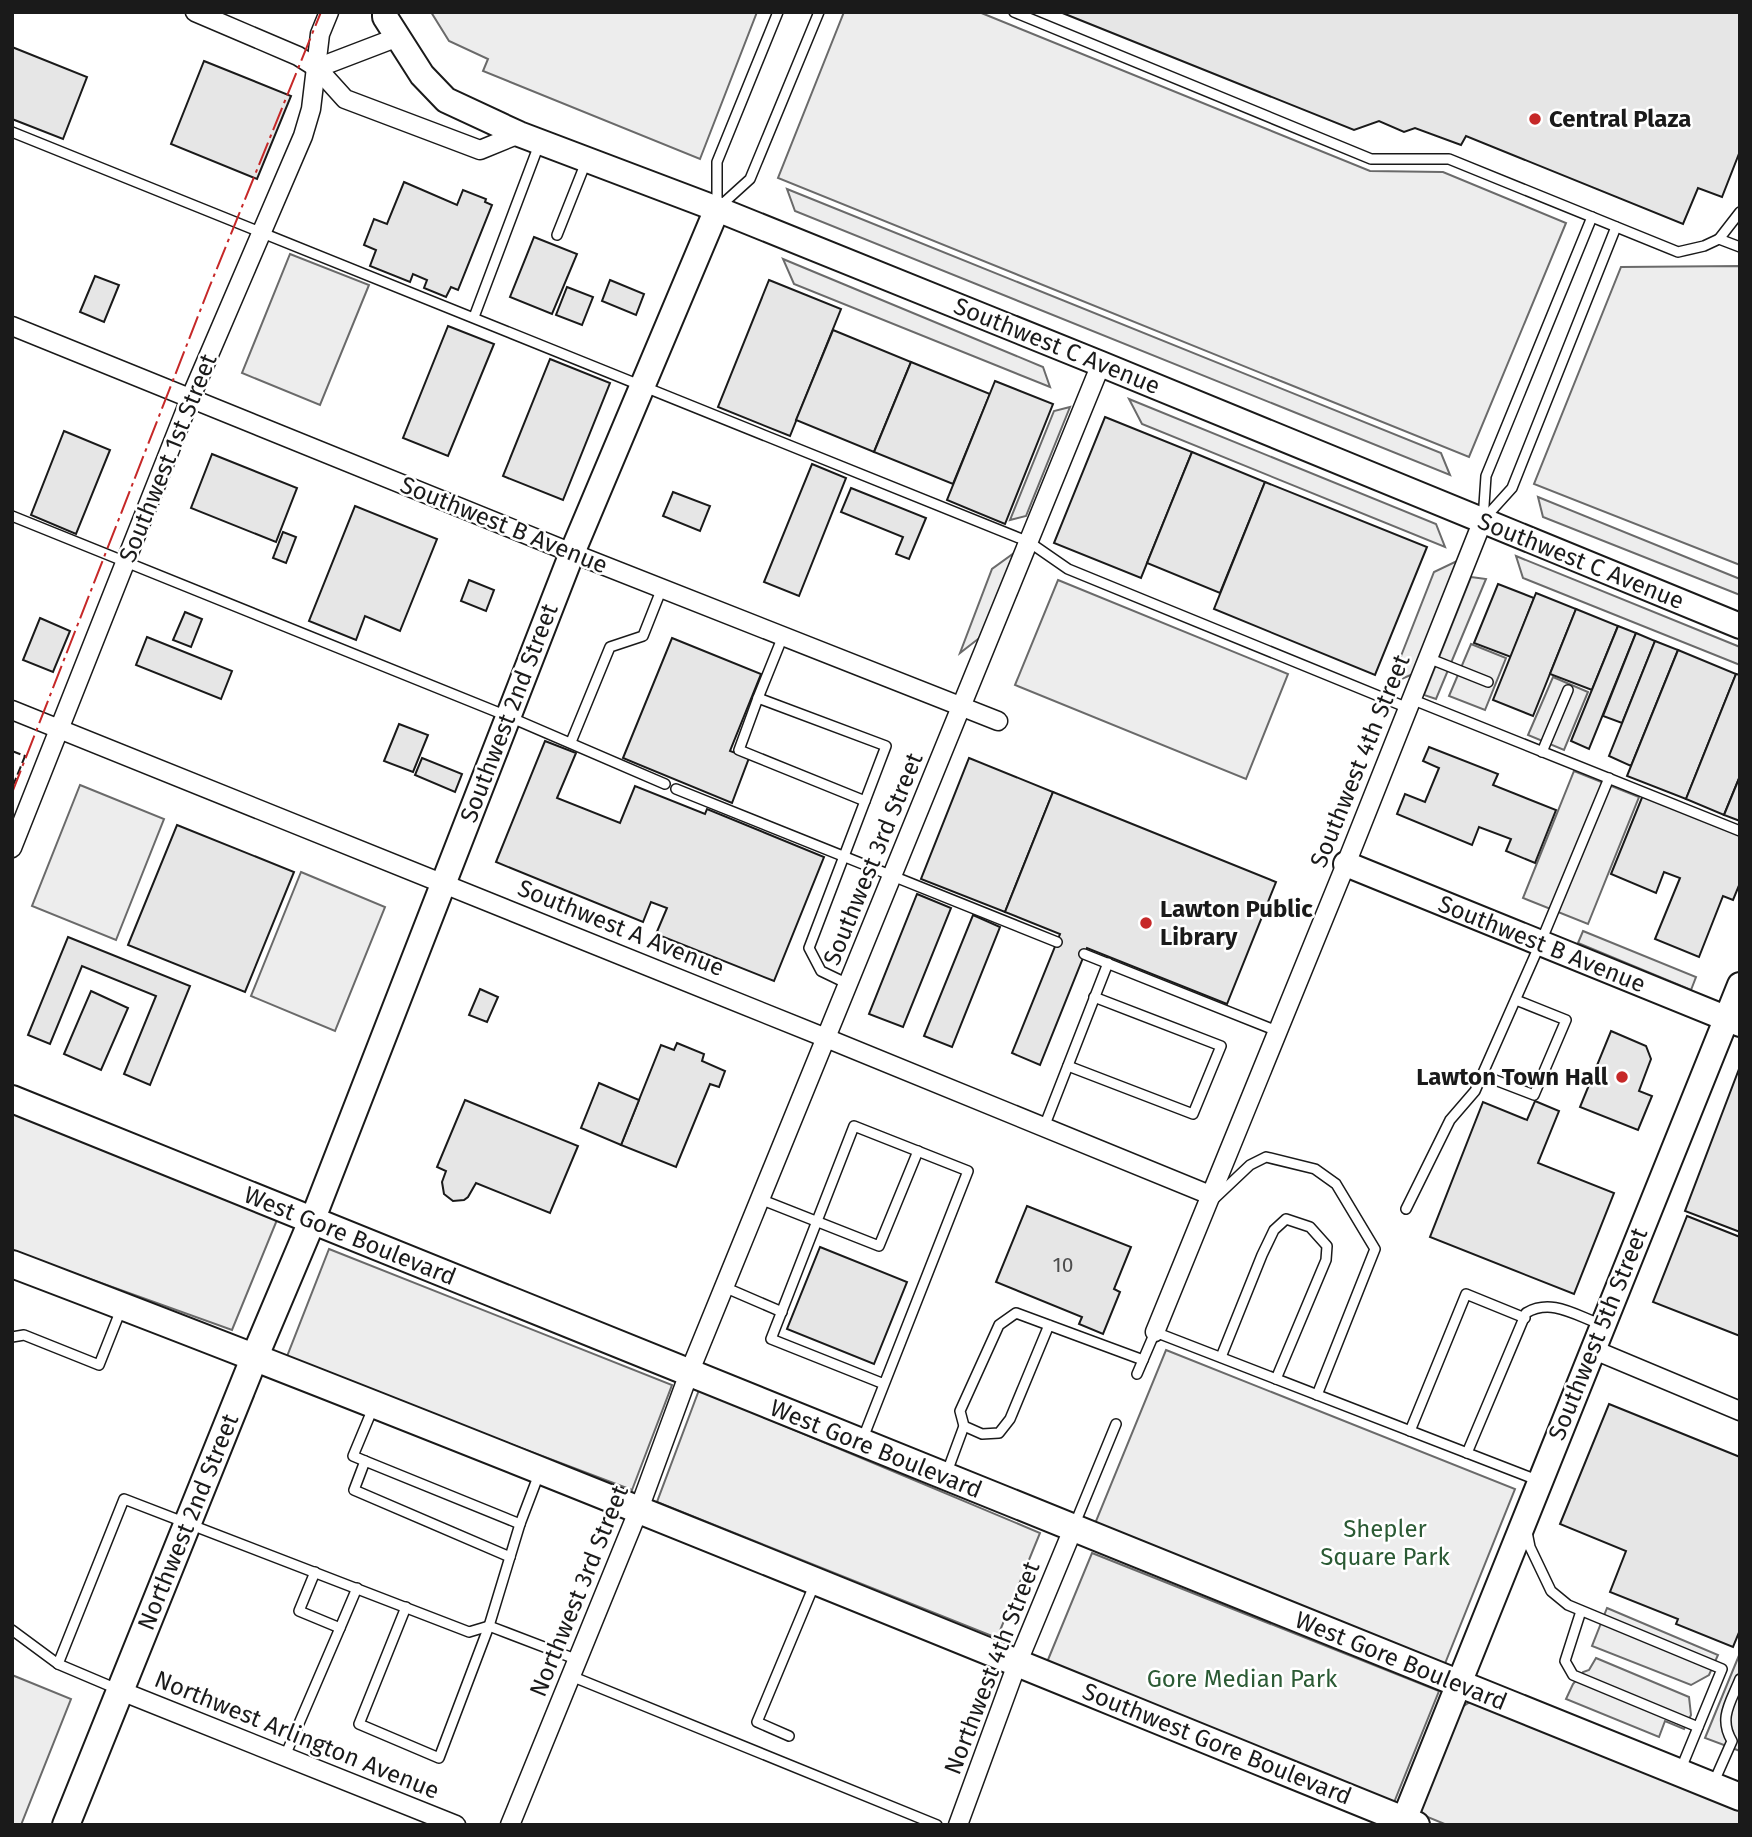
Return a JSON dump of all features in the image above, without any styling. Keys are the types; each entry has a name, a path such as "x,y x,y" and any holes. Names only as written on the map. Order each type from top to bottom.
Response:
{"main road":[{"name":"West Gore Boulevard","path":"12,1098 1740,1797"},
{"name":"Northwest 2nd Street","path":"66,1825 312,1221"},
{"path":"12,1264 541,1469 1017,1664"},
{"name":"Southwest Gore Boulevard","path":"1017,1664 1407,1823"}],"street":[{"path":"195,12 298,56 317,68 345,99 480,150 530,138"},
{"name":"Southwest 1st Street","path":"12,848 190,399 303,136 311,108 320,34 329,12"},
{"path":"317,68 398,37 385,18 385,12"},
{"name":"Southwest C Avenue","path":"398,37 422,75 446,100 530,138 717,209 1101,363 1740,626"},
{"name":"Southwest 2nd Street","path":"312,1221 572,553 717,209"},
{"name":"Southwest B Avenue","path":"12,326 572,553 998,721"},
{"name":"Southwest 3rd Street","path":"689,1374 1101,363"},
{"name":"Southwest 4th Street","path":"1154,1332 1346,864 1483,520"},
{"name":"Southwest A Avenue","path":"12,710 1044,1127 1208,1201"},
{"name":"Southwest B Avenue","path":"1346,864 1733,1021"},
{"name":"Southwest 5th Street","path":"1407,1823 1457,1684 1592,1349 1733,1021 1740,985"},
{"path":"1592,1349 1740,1411"},
{"name":"Northwest 3rd Street","path":"510,1825 639,1509 689,1374"},
{"name":"Northwest 4th Street","path":"958,1825 1017,1664 1073,1529"},
{"name":"Northwest Arlington Avenue","path":"121,1691 456,1825"}],"lane":[{"path":"717,209 717,162 778,12"},
{"path":"717,209 750,179 819,12"},
{"path":"1014,12 1371,159 1449,159 1678,251 1704,246 1719,239 1740,212"},
{"path":"12,132 1029,542 1068,569 1740,831"},
{"path":"474,317 530,138"},
{"path":"557,235 587,159"},
{"name":"Southwest 4th Street","path":"1483,520 1486,476 1592,217"},
{"name":"Southwest 4th Street","path":"1483,520 1512,488 1616,227"},
{"path":"1719,239 1740,247"},
{"path":"12,516 571,742 665,784"},
{"path":"571,742 610,647 643,636 662,588"},
{"path":"783,636 739,750 865,801"},
{"path":"1428,658 1488,682"},
{"path":"1542,752 1568,691"},
{"path":"758,698 886,746 809,948 821,971 848,984"},
{"path":"1406,1209 1450,1120 1475,1091 1609,778"},
{"path":"676,789 1056,942"},
{"path":"1084,954 1277,1031"},
{"path":"1044,1127 1108,963"},
{"path":"1068,1066 1193,1114 1221,1046 1094,997"},
{"path":"1482,1075 1534,1095 1566,1020 1516,1000"},
{"path":"861,1443 968,1171 854,1126 771,1339 884,1384"},
{"path":"760,1199 879,1246 918,1151"},
{"path":"1208,1201 1250,1165 1266,1157 1315,1169 1336,1184 1358,1218 1375,1249 1317,1395"},
{"path":"1221,1357 1274,1230 1286,1219 1310,1227 1327,1246 1326,1260 1276,1379"},
{"path":"724,1287 782,1312"},
{"path":"1410,1431 1466,1294 1525,1318"},
{"path":"12,1337 24,1335 99,1365 122,1306"},
{"path":"1467,1453 1526,1313 1538,1307 1550,1306 1602,1325"},
{"path":"945,1477 964,1426 960,1411 999,1325 1016,1313 1143,1360"},
{"path":"964,1426 982,1434 999,1433 1010,1419 1049,1325"},
{"path":"1137,1374 1154,1332 1539,1481"},
{"path":"375,1404 353,1456 520,1524"},
{"path":"1073,1529 1116,1424"},
{"path":"365,1461 354,1490 510,1557"},
{"path":"406,1607 359,1724 439,1758 489,1626 520,1524 541,1469"},
{"path":"58,1664 124,1499 469,1632 489,1626 574,1668 937,1825"},
{"path":"1524,1518 1530,1547 1551,1591 1568,1605 1722,1669 1679,1773"},
{"path":"315,1572 299,1611 340,1628"},
{"path":"789,1736 757,1721 816,1581"},
{"path":"285,1756 356,1588"},
{"path":"1581,1611 1565,1661 1573,1675 1698,1727"},
{"path":"13,1634 58,1664 121,1691"},
{"path":"1713,1786 1736,1742 1724,1729 1725,1715 1739,1683"}],"shaded area":[{"path":"431,12 757,12 700,159 483,71 488,59 449,41"},
{"path":"844,12 979,12 1370,171 1443,172 1566,223 1469,457 778,178"},
{"path":"787,189 1441,453 1450,475 795,211"},
{"path":"290,254 369,285 320,405 242,373"},
{"path":"783,259 1043,367 1050,387 794,284"},
{"path":"1740,266 1740,565 1534,484 1621,267"},
{"path":"1129,399 1436,524 1445,547 1142,424"},
{"path":"1070,407 1026,516 1010,520 1054,411"},
{"path":"1538,497 1740,579 1740,595 1543,517"},
{"path":"1014,553 982,636 960,653 992,569"},
{"path":"1516,556 1740,647 1740,665 1523,578"},
{"path":"1457,561 1413,674 1390,684 1434,572"},
{"path":"1471,577 1486,579 1436,699 1424,695"},
{"path":"1058,580 1288,674 1246,779 1015,685"},
{"path":"1471,644 1506,658 1485,710 1449,696"},
{"path":"1553,677 1588,692 1564,750 1528,735"},
{"path":"1574,771 1639,797 1588,924 1523,898"},
{"path":"80,785 164,819 116,940 32,906"},
{"path":"301,872 385,907 335,1031 251,996"},
{"path":"1583,931 1696,977 1691,990 1578,943"},
{"path":"12,1112 279,1215 232,1330 12,1251"},
{"path":"329,1249 672,1385 632,1490 286,1359"},
{"name":"Shepler Square Park","path":"1166,1350 1515,1489 1442,1671 1092,1531"},
{"path":"699,1390 1040,1533 997,1638 657,1502"},
{"name":"Gore Median Park","path":"1092,1553 1439,1691 1393,1805 1045,1667"},
{"path":"1607,1608 1718,1655 1709,1675 1691,1685 1592,1646"},
{"path":"1740,1653 1740,1751 1705,1738"},
{"path":"1596,1658 1689,1697 1691,1715 1684,1729 1665,1721 1659,1737 1566,1699 1573,1684 1583,1672 1589,1670"},
{"path":"12,1675 71,1699 21,1825 12,1825"},
{"path":"1470,1702 1740,1809 1740,1825 1447,1825 1425,1816 1420,1811 1459,1709"}],"building":[{"name":"Central Plaza","path":"1060,12 1740,12 1740,151 1722,197 1698,188 1683,224 1466,136 1461,145 1415,128 1404,132 1379,121 1354,130"},
{"path":"12,47 87,77 63,139 12,119"},
{"path":"204,61 291,96 257,179 171,144"},
{"path":"404,182 457,205 463,190 486,199 485,202 492,205 458,290 451,287 446,297 424,288 427,280 413,274 410,282 370,266 376,250 364,245 374,219 387,224"},
{"path":"534,237 577,254 552,314 510,297"},
{"path":"95,276 119,285 104,322 80,312"},
{"path":"610,280 644,294 636,315 602,301"},
{"path":"769,280 841,309 790,436 718,407"},
{"path":"567,287 593,297 582,325 556,315"},
{"path":"448,326 494,344 448,456 403,438"},
{"path":"833,330 911,362 874,452 796,420"},
{"path":"550,359 610,383 563,500 503,476"},
{"path":"911,362 990,394 953,484 874,452"},
{"path":"995,381 1053,404 1005,524 947,500"},
{"path":"1105,417 1192,452 1141,578 1054,543"},
{"path":"64,431 110,450 76,534 31,515"},
{"path":"1192,452 1265,482 1220,593 1147,563"},
{"path":"212,454 297,488 276,542 191,508"},
{"path":"812,464 846,478 799,596 764,582"},
{"path":"1265,482 1427,547 1375,675 1214,609"},
{"path":"851,488 926,518 909,559 896,554 903,537 841,512"},
{"path":"673,492 710,506 700,531 663,516"},
{"path":"355,506 437,539 400,631 365,616 356,640 309,621"},
{"path":"283,532 296,537 286,563 273,558"},
{"path":"469,580 494,590 486,611 461,601"},
{"path":"1498,584 1534,598 1511,657 1474,643"},
{"path":"1536,593 1576,609 1533,716 1493,700"},
{"path":"1576,609 1618,626 1592,690 1550,674"},
{"path":"185,612 202,619 191,647 173,640"},
{"path":"40,618 70,631 53,672 23,660"},
{"path":"1618,626 1636,633 1589,749 1571,741"},
{"path":"1636,633 1655,641 1622,723 1603,716"},
{"path":"147,637 232,671 221,699 136,665"},
{"path":"672,638 761,674 730,751 749,758 732,803 623,758"},
{"path":"1655,641 1678,650 1631,766 1609,756"},
{"path":"1678,650 1736,674 1686,799 1627,776"},
{"path":"1736,674 1740,675 1740,776 1724,815 1686,799"},
{"path":"399,724 428,735 413,772 384,761"},
{"path":"545,741 576,753 557,798 620,823 635,786 705,814 707,809 824,857 774,981 656,934 667,908 651,902 643,922 496,862"},
{"path":"1429,747 1498,774 1493,785 1556,810 1535,863 1506,851 1511,839 1479,827 1472,845 1397,814 1405,794 1425,802 1439,768 1423,761"},
{"path":"422,758 462,774 455,792 415,775"},
{"path":"969,758 1053,792 1005,912 921,879"},
{"path":"1740,776 1740,821 1724,815"},
{"name":"Lawton Public Library","path":"1053,792 1276,882 1227,1004 1087,948 1040,1065 1012,1053 1060,934 1005,912"},
{"path":"1643,795 1740,834 1740,883 1733,900 1723,896 1699,957 1655,939 1680,878 1664,872 1656,893 1611,874"},
{"path":"177,825 294,872 245,992 128,945"},
{"path":"917,894 951,908 903,1027 869,1014"},
{"path":"973,915 1000,927 952,1047 924,1036"},
{"path":"68,937 190,986 150,1085 124,1074 156,996 82,966 50,1044 28,1035"},
{"path":"480,989 498,997 487,1022 469,1015"},
{"path":"91,991 128,1008 101,1070 64,1054"},
{"path":"1611,1031 1646,1046 1651,1059 1639,1091 1652,1096 1638,1130 1580,1107"},
{"path":"677,1043 704,1054 702,1061 725,1071 719,1087 710,1084 676,1167 621,1145 661,1045 674,1050"},
{"path":"1740,1070 1740,1232 1685,1211"},
{"path":"599,1083 639,1100 621,1145 581,1128"},
{"path":"465,1100 578,1146 550,1213 476,1183 464,1200 453,1201 444,1194 442,1182 446,1171 437,1167"},
{"path":"1535,1101 1559,1111 1538,1163 1614,1193 1574,1294 1430,1237 1483,1102 1527,1120"},
{"path":"1027,1206 1131,1247 1114,1289 1120,1292 1103,1334 1079,1324 1082,1317 996,1282"},
{"path":"1687,1216 1740,1237 1740,1336 1653,1302"},
{"path":"820,1247 907,1282 874,1364 787,1329"},
{"path":"1609,1404 1740,1457 1740,1630 1733,1647 1676,1624 1678,1619 1610,1592 1626,1551 1560,1524"}],"fence":[{"path":"12,751 25,756 12,788"}],"power":[{"path":"12,793 209,288 321,12"}],"place":[{"name":"Central Plaza","path":"1535,119"},
{"name":"Lawton Public Library","path":"1146,923"},
{"name":"Lawton Town Hall","path":"1622,1077"}]}
